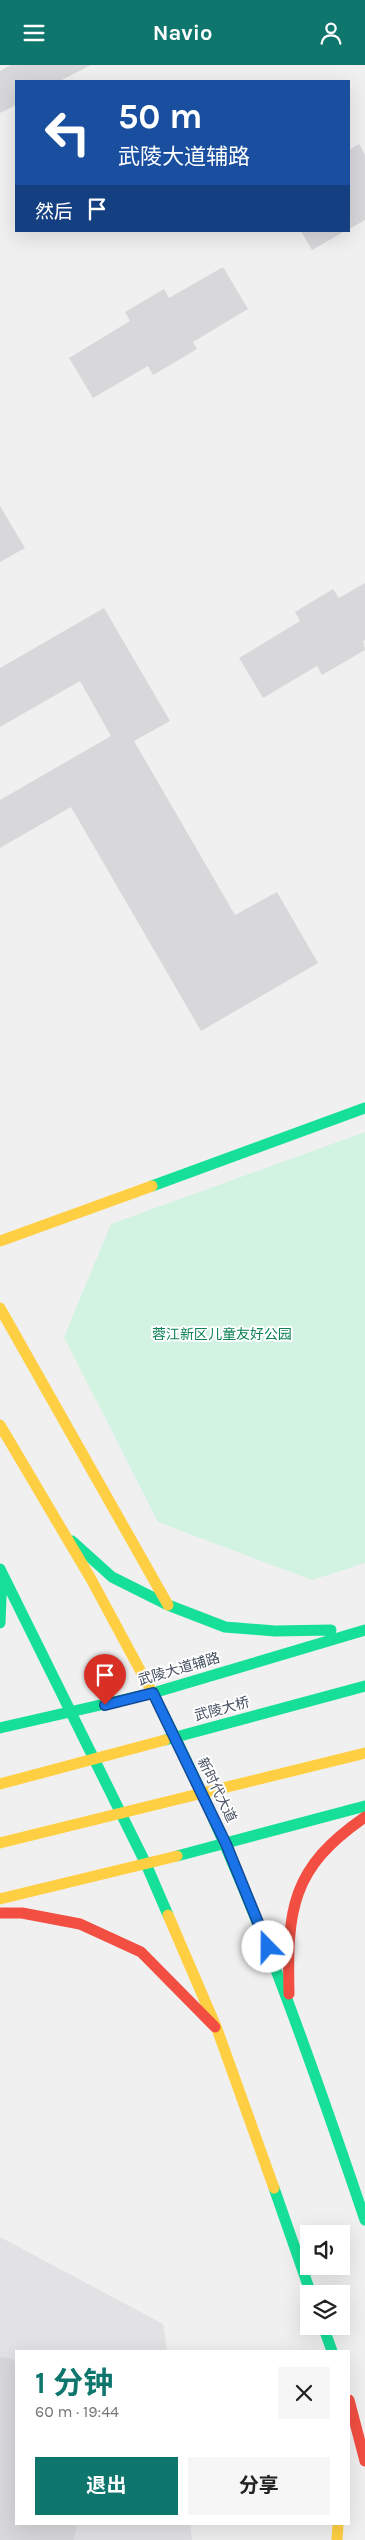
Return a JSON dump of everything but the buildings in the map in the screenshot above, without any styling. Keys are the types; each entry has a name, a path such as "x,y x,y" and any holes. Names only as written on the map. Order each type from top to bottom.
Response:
{"main road":[{"path":"0,1241 365,1108"},
{"path":"0,1308 168,1605"},
{"name":"新时代大道","path":"0,1425 69,1538 153,1693 226,1844 289,1998 365,2220"},
{"path":"69,1538 112,1577 168,1605 225,1627 275,1631 365,1628"},
{"path":"0,1623 1,1571"},
{"path":"1,1571 146,1864 217,2029 309,2285"},
{"name":"武陵大道辅路","path":"0,1728 153,1693 365,1628"},
{"name":"武陵大桥","path":"0,1784 365,1686"},
{"path":"0,1843 365,1753"},
{"path":"0,1899 226,1844 365,1806"},
{"path":"289,1998 287,1943 293,1905 313,1860 347,1828 365,1817"},
{"path":"0,1913 22,1913 80,1924 141,1952 217,2029"},
{"path":"352,2181 365,2197"},
{"path":"326,2335 332,2350"},
{"path":"350,2403 365,2461"},
{"path":"337,2540 338,2525"}],"shaded area":[{"path":"0,2237 163,2324 167,2350 15,2350 15,2525 190,2525 192,2540 0,2540"}],"green space":[{"name":"蓉江新区儿童友好公园","path":"365,1132 365,1563 312,1580 158,1522 64,1337 111,1224"}],"traffic: fast":[{"path":"152,1186 365,1108"},
{"path":"72,1541 112,1577 168,1605 225,1627 275,1631 331,1630"},
{"path":"0,1569 146,1864 168,1915"},
{"path":"0,1623 2,1573"},
{"path":"0,1728 153,1693 365,1630"},
{"path":"165,1740 365,1686"},
{"path":"161,1709 192,1772 247,1897 320,2089 365,2220"},
{"path":"177,1856 365,1806"},
{"path":"274,2188 308,2285"},
{"path":"326,2335 332,2350"}],"traffic: slow":[{"path":"0,1241 152,1186"},
{"path":"0,1308 168,1605"},
{"path":"0,1425 91,1579 161,1709"},
{"path":"0,1784 165,1740"},
{"path":"0,1843 365,1753"},
{"path":"0,1899 177,1856"},
{"path":"168,1915 217,2029 274,2188"},
{"path":"337,2540 338,2525"}],"traffic: jam":[{"path":"289,1994 290,1938 298,1893 308,1873 322,1854 340,1836 365,1817"},
{"path":"0,1913 22,1913 80,1924 141,1952 215,2027"},
{"path":"350,2404 365,2461"}],"route":[{"path":"105,1705 153,1693 226,1844 268,1947"}]}
